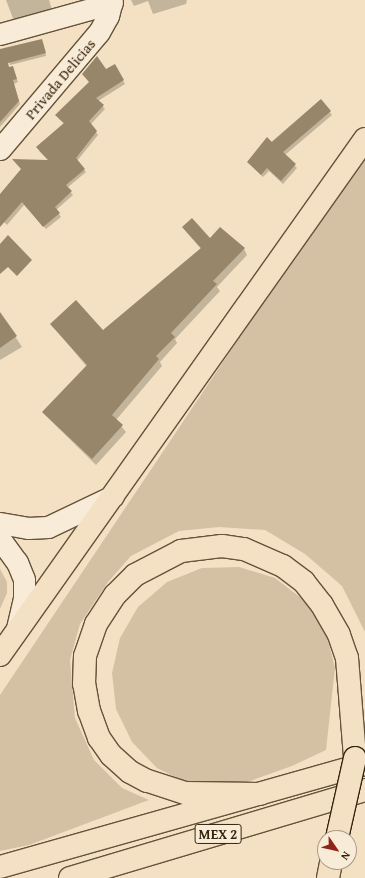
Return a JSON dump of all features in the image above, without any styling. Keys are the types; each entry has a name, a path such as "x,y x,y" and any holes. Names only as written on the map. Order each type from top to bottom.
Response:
{"main road":[{"path":"0,655 16,629 113,496 365,139"},
{"path":"260,794 185,793 148,781 130,772 111,755 99,738 89,711 84,684 85,656 96,624 115,595 135,575 181,551 222,546 244,549 283,566 304,582 322,605 339,635 347,658 360,761"},
{"path":"339,830 360,761 365,712"},
{"path":"0,867 260,794 360,761"},
{"name":"MEX 2","path":"70,878 365,790"}],"street":[{"path":"0,34 112,2"},
{"name":"Privada Delicias","path":"0,149 100,32 112,2"},
{"path":"0,524 28,528 48,527 113,496"},
{"path":"0,539 17,562 24,579 24,598 16,629"}],"shaded area":[{"path":"365,150 365,632 342,586 305,554 265,530 219,527 179,531 131,556 108,582 80,624 70,660 75,718 94,760 122,788 149,800 29,845 0,851 0,695"},
{"path":"239,567 275,578 305,601 326,632 335,668 326,750 292,766 225,790 189,784 157,768 132,742 116,709 112,673 120,638 138,607 167,582 202,568"},
{"path":"0,569 7,582 7,593 0,609"}],"building":[{"path":"42,39 46,53 8,63 9,67 13,66 17,79 13,80 19,101 0,122 0,49"},
{"path":"97,56 106,69 115,64 124,80 96,98 104,105 89,121 97,131 76,158 85,169 66,185 72,191 55,207 60,213 43,227 22,202 0,227 0,194 21,169 12,159 48,160 36,147 64,123 55,115 89,82 82,74"},
{"path":"321,99 331,111 283,152 296,164 281,181 267,168 261,175 247,162 267,137 272,142"},
{"path":"192,218 210,238 220,227 245,248 213,281 217,284 171,333 175,337 156,356 159,359 112,415 123,425 92,459 42,412 87,365 50,324 76,300 103,330 201,248 182,227"},
{"path":"8,235 32,260 17,276 8,267 0,274 0,244"},
{"path":"0,312 17,336 0,348"}]}
